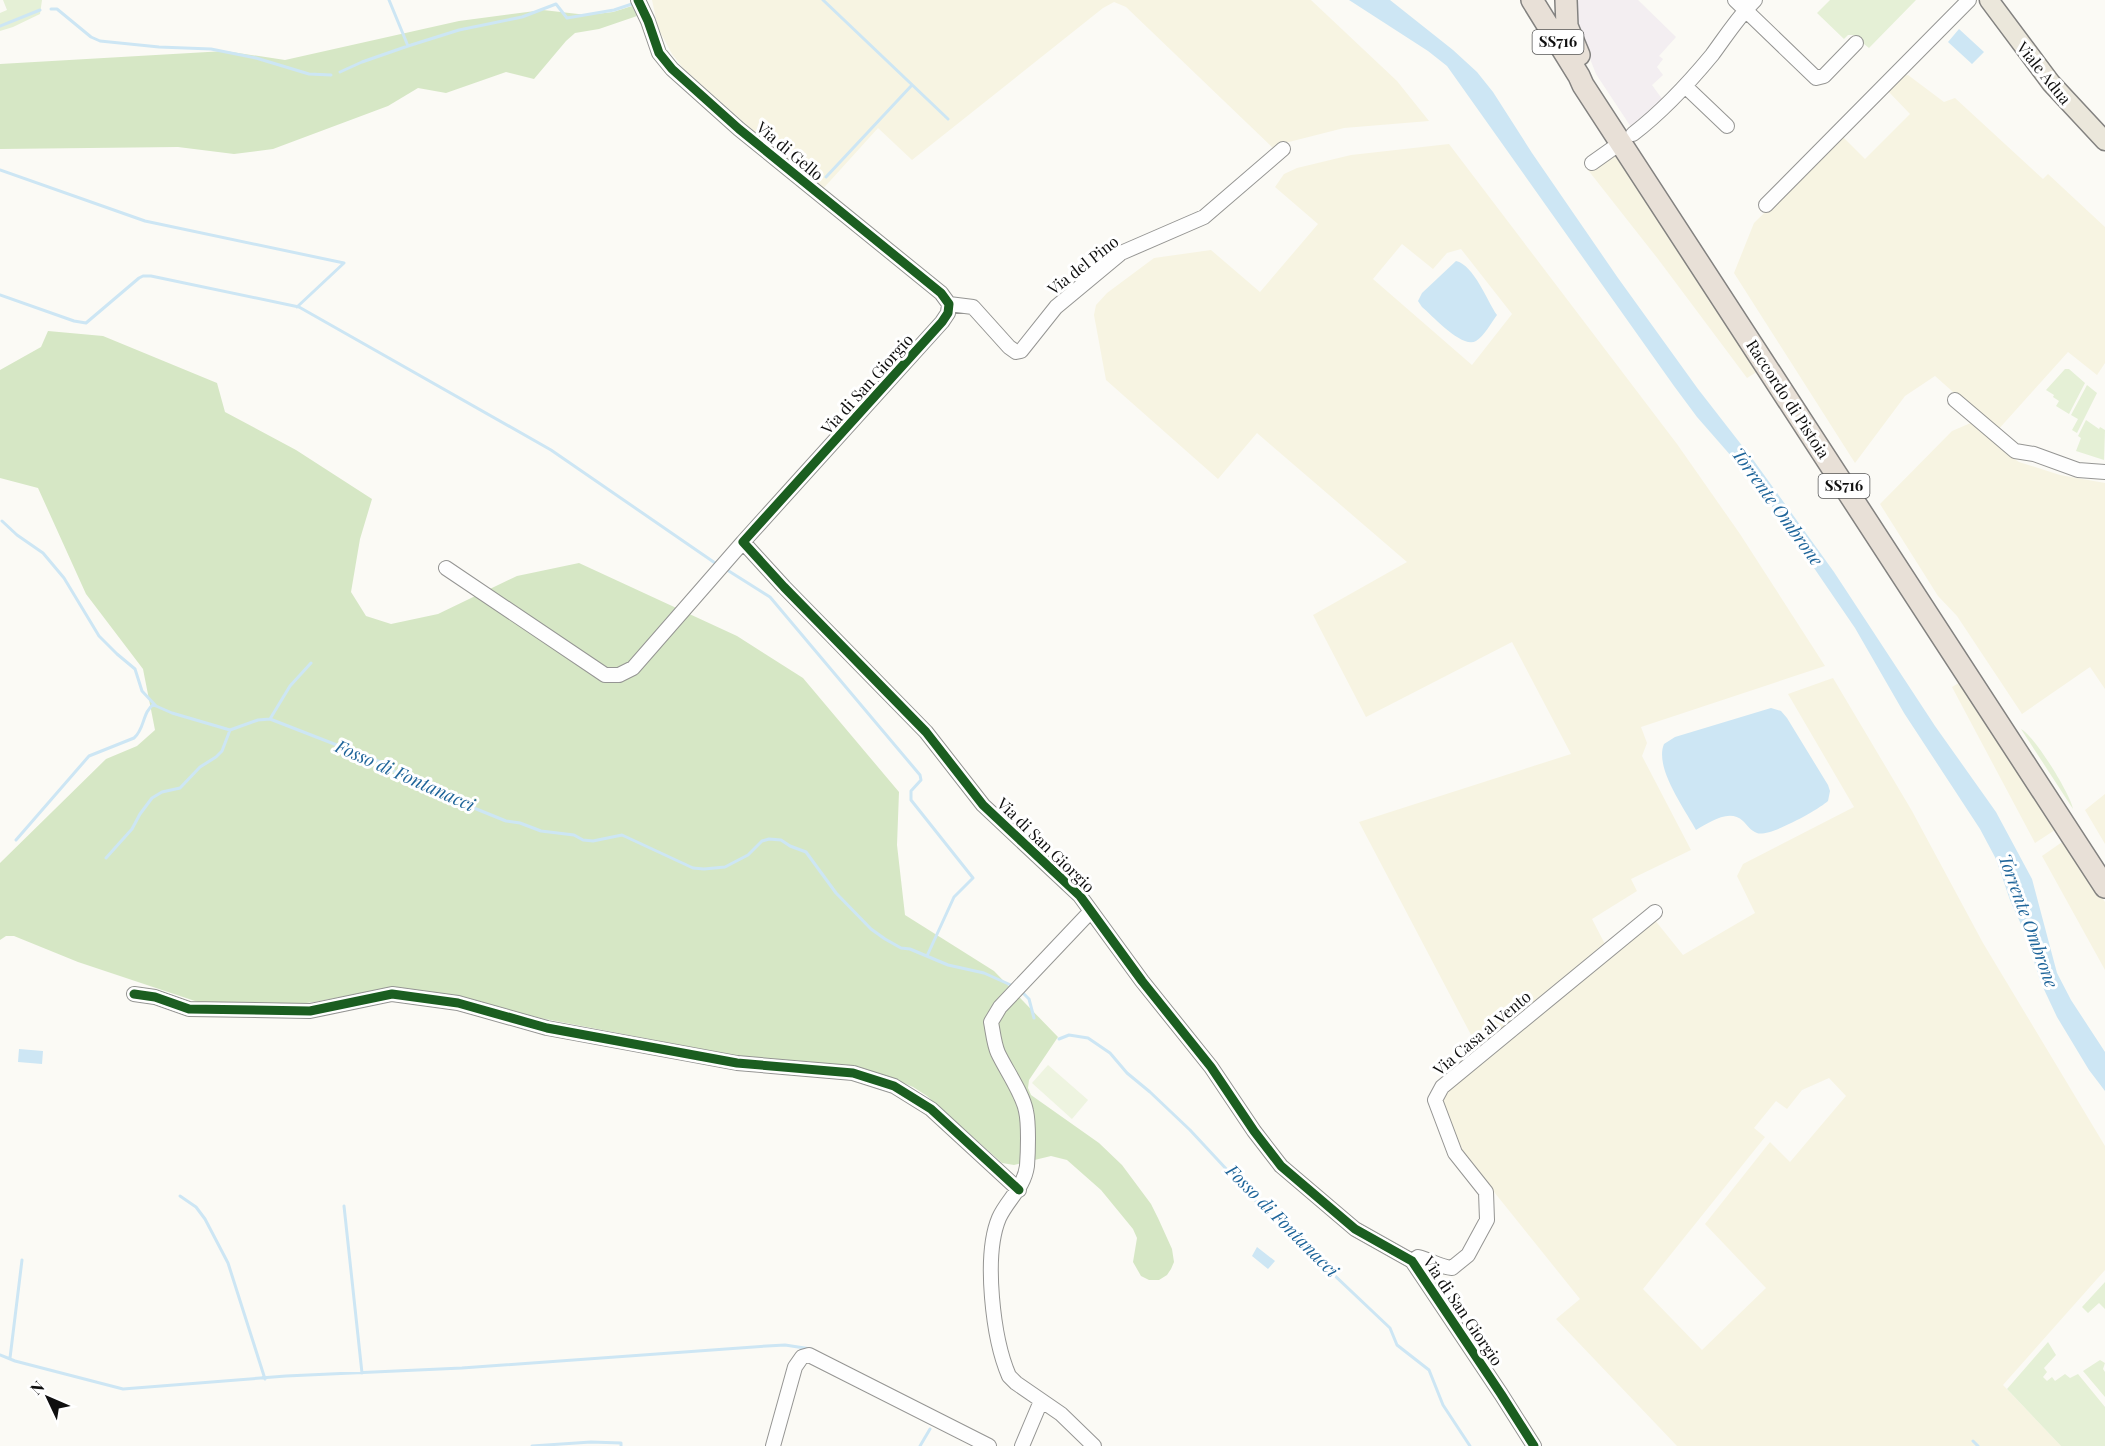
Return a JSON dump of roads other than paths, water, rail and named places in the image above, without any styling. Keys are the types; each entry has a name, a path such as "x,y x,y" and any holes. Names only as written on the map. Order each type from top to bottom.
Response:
{"highway":[{"path":"1517,0 1576,79 1585,78 1567,26 1566,0"},
{"name":"Raccordo di Pistoia","path":"1532,0 1580,76 1585,78 2105,868"},
{"name":"Raccordo di Pistoia","path":"1538,0 1585,78 2105,887"}],"main road":[{"name":"Viale Adua","path":"1989,0 2051,83 2105,141"}],"street":[{"name":"Via di Gello","path":"638,0 659,53 672,69 740,129 941,293 949,304"},
{"path":"1766,206 1969,0"},
{"path":"1633,134 1664,109 1685,87 1745,3 1818,78 1824,76 1856,43"},
{"path":"1685,87 1727,126"},
{"path":"1592,163 1616,146"},
{"name":"Via del Pino","path":"949,304 973,307 1009,347 1016,352 1021,351 1056,307 1121,253 1204,217 1283,149"},
{"name":"Via di San Giorgio","path":"446,568 605,675 619,675 633,668 942,322 948,313 949,304"},
{"path":"1955,400 2014,452 2034,454 2078,470 2105,472"},
{"name":"Via di San Giorgio","path":"743,543 926,732 983,806 1073,889 1092,911 1142,981 1211,1067 1254,1131 1281,1166 1355,1230 1412,1261 1502,1394 1534,1446"},
{"path":"1092,911 1000,1007 991,1022 998,1052 1026,1110 1027,1168 1019,1190 1000,1215 995,1231 991,1270 992,1305 1009,1376 1075,1426 1094,1446"},
{"name":"Via Casa al Vento","path":"1412,1261 1418,1257 1429,1259 1443,1268 1452,1268 1468,1255 1487,1220 1486,1192 1455,1153 1435,1100 1442,1087 1655,912"},
{"path":"134,994 155,997 189,1009 310,1011 392,994 458,1003 548,1028 737,1063 853,1073 894,1086 931,1109 1019,1190"},
{"path":"773,1446 795,1367 802,1357 808,1355 989,1446"},
{"path":"1022,1446 1041,1401"}],"water":[{"name":"Torrente Ombrone","path":"1349,0 1390,0 1477,72 1493,92 1618,278 1834,572 1935,726 1996,812 2032,879 2057,973 2071,1000 2105,1052 2105,1091 2089,1070 2057,1017 2041,983 2025,933 2010,900 1996,859 1980,829 1904,713 1855,628 1760,489 1697,417 1674,386 1447,66 1428,51"},
{"path":"1959,29 1984,52 1972,64 1948,42"},
{"path":"1456,261 1469,269 1497,315 1485,333 1476,341 1470,342 1456,336 1440,324 1418,301 1422,293"},
{"path":"1771,708 1781,711 1787,718 1828,785 1830,791 1828,801 1793,822 1763,833 1755,832 1743,821 1732,816 1719,818 1696,830 1667,776 1663,765 1664,744 1675,737"},
{"path":"19,1049 43,1051 42,1064 18,1062"},
{"path":"1257,1247 1275,1261 1268,1269 1252,1256"}],"waterway":[{"path":"389,0 408,46"},
{"path":"823,0 948,119"},
{"path":"340,72 408,46 459,30 522,17 556,4 567,18 614,10 632,4"},
{"path":"51,9 57,9 91,37 100,41 211,49 256,58 309,74 331,75"},
{"path":"0,26 40,10"},
{"path":"826,177 912,85"},
{"path":"0,170 145,221 344,263 297,307"},
{"path":"0,295 74,321 86,323 139,278 151,276 299,307 551,450 718,565"},
{"name":"Fosso di Fontanacci","path":"2,521 17,535 43,553 64,578 99,636 135,669 142,691 156,706 230,730 258,720 270,719 388,765 398,775 422,787 506,821 520,823 541,831 574,835 583,840 593,841 622,835 693,868 725,867 748,855 762,841 781,840 806,852 836,893 871,929 885,939 901,948 910,949 948,965 984,973 1013,986"},
{"path":"724,568 770,597 920,775 921,780 911,791 911,800 973,878 954,897 927,956"},
{"path":"270,719 290,686 311,663"},
{"path":"16,840 89,756 134,738 140,730 147,711 154,704"},
{"path":"106,858 132,829 152,798 162,792 180,788 200,767 222,751 230,730"},
{"name":"Fosso di Fontanacci","path":"1021,991 1029,999 1034,1018"},
{"name":"Fosso di Fontanacci","path":"1059,1039 1069,1035 1088,1038 1110,1053 1127,1073 1190,1130 1256,1201 1390,1328 1397,1345 1429,1370 1443,1405 1470,1446"},
{"path":"180,1196 196,1207 205,1219 228,1263 265,1379"},
{"path":"344,1206 362,1373"},
{"path":"10,1358 22,1260"},
{"path":"0,1355 123,1389 286,1376 462,1368 767,1346 785,1345 811,1349"},
{"path":"920,1446 930,1429"},
{"path":"1973,1441 1978,1446"},
{"path":"532,1446 591,1442 621,1443 621,1446"}]}
